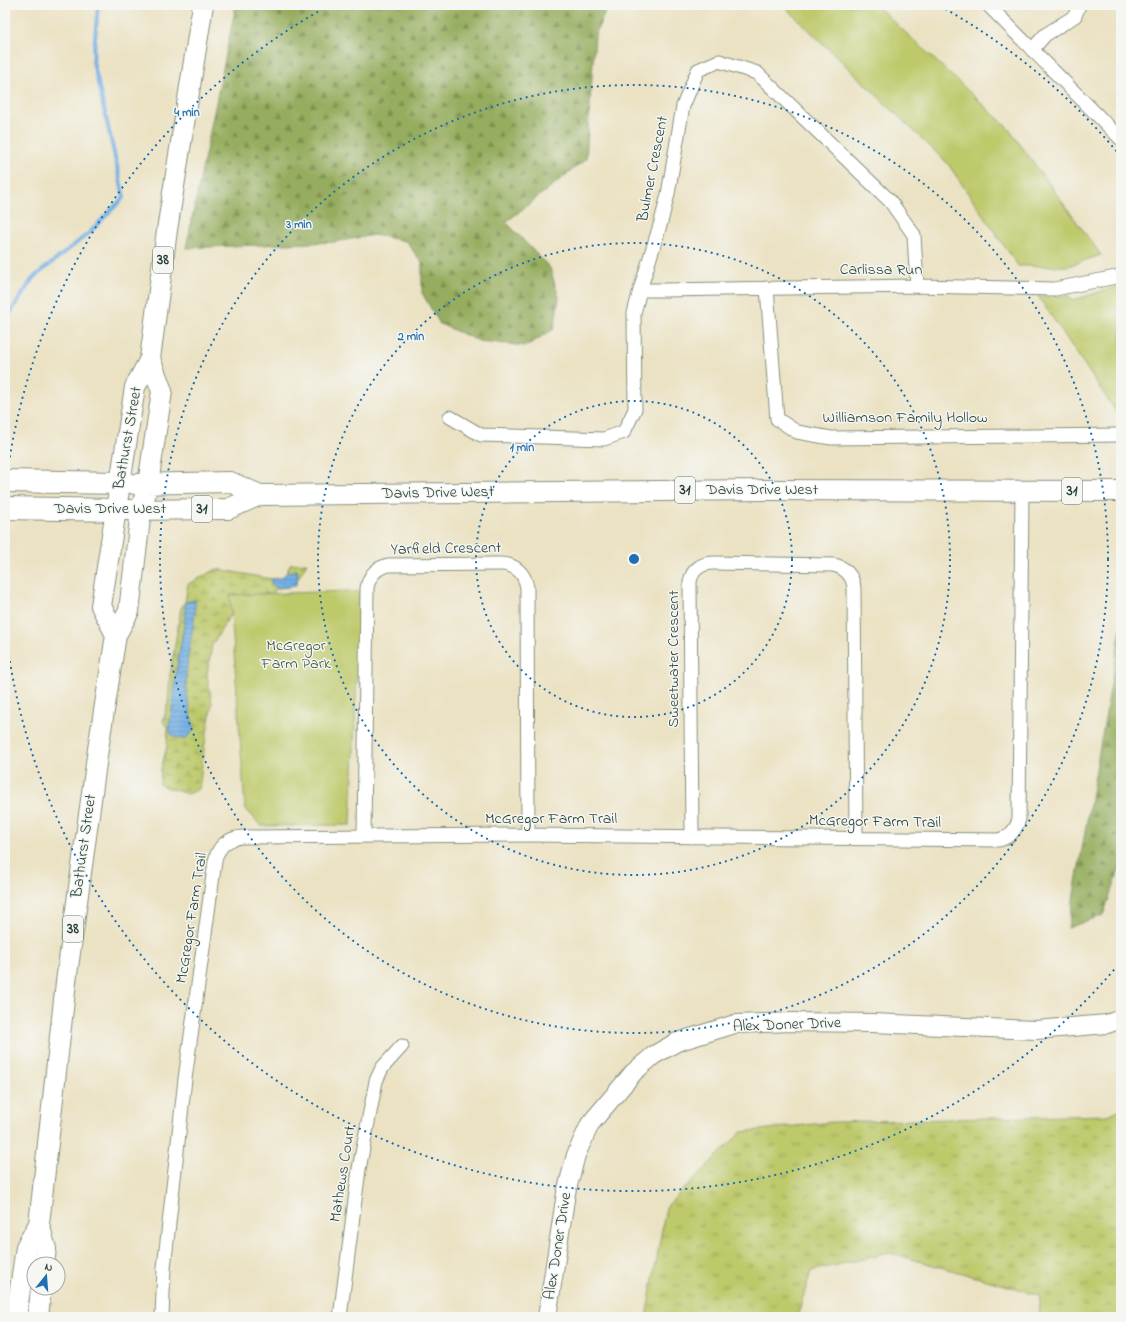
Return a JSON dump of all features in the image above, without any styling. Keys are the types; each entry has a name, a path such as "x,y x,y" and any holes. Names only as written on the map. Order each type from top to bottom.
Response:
{"highway":[{"name":"Davis Drive West","path":"5,481 120,483"},
{"name":"Davis Drive West","path":"5,508 116,510"}],"main road":[{"name":"Bathurst Street","path":"116,635 101,606 134,387 150,359 166,230 204,5"},
{"name":"Bathurst Street","path":"45,1256 46,1249 39,1224 66,982 98,749 116,635 129,611 141,510 148,484 162,391 150,359"},
{"name":"Davis Drive West","path":"120,483 148,484 230,482 260,495"},
{"name":"Davis Drive West","path":"116,510 228,509 260,495 757,490 1121,491"},
{"name":"Bathurst Street","path":"16,1317 26,1248 39,1224"},
{"path":"38,1317 40,1296"}],"street":[{"path":"988,5 1121,139"},
{"path":"1032,50 1045,35 1075,16 1080,5"},
{"name":"Bulmer Crescent","path":"450,417 481,435 604,439 624,432 635,409 634,313 668,194 683,106 698,70 719,61 757,73 890,201 914,235 917,286"},
{"name":"Carlissa Run","path":"640,290 917,286 1056,289 1121,276"},
{"name":"Williamson Family Hollow","path":"767,288 777,419 797,432 831,438 1121,435"},
{"name":"McGregor Farm Trail","path":"162,1317 164,1268 185,1079 215,861 218,852 227,842 236,837 243,836 528,835 998,840 1009,835 1017,825 1019,819 1022,491"},
{"name":"Sweetwater Crescent","path":"692,837 690,582 694,572 699,566 706,563 714,563 833,565 843,569 849,574 853,581 856,838"},
{"name":"Yarfield Crescent","path":"364,836 367,588 370,578 378,569 388,565 492,564 508,565 515,568 523,577 527,588 528,835"},
{"name":"Alex Doner Drive","path":"547,1317 566,1193 576,1155 590,1124 634,1072 654,1055 677,1042 735,1024 794,1022 872,1023 1036,1030 1107,1024 1121,1019"},
{"name":"Mathews Court","path":"340,1317 360,1169 376,1081 382,1068 402,1046"}],"green space":[{"path":"236,5 608,5 595,35 586,159 506,222 550,268 559,298 554,329 526,346 479,341 440,324 422,293 422,263 406,241 374,235 334,242 186,248"},
{"path":"783,5 876,5 1008,128 1101,255 1068,266 1018,266 948,164"},
{"path":"1118,286 1121,289 1121,416 1119,416 1038,296 1069,296 1071,301"},
{"path":"307,563 295,586 278,588 271,594 240,599 212,645 207,674 212,704 199,789 187,794 160,785 161,769 167,746 168,729 163,721 168,703 170,675 181,608 185,602 188,584 217,569 271,579 281,578 287,572 290,564"},
{"name":"McGregor Farm Park","path":"349,591 360,592 351,825 261,826 245,808 230,595"},
{"path":"1121,628 1121,865 1103,915 1068,928"},
{"path":"1121,1109 1121,1317 1038,1317 1040,1295 890,1253 811,1271 797,1317 646,1317 666,1207 741,1132 833,1122 1107,1115"}],"water":[{"path":"297,570 298,578 295,586 278,588 271,585 271,579 281,578 287,572"},
{"path":"195,600 186,673 188,698 194,730 185,740 173,736 168,729 172,712 184,623 185,602"}],"waterway":[{"path":"5,321 33,278 89,233 124,197 93,61 98,5"}]}
